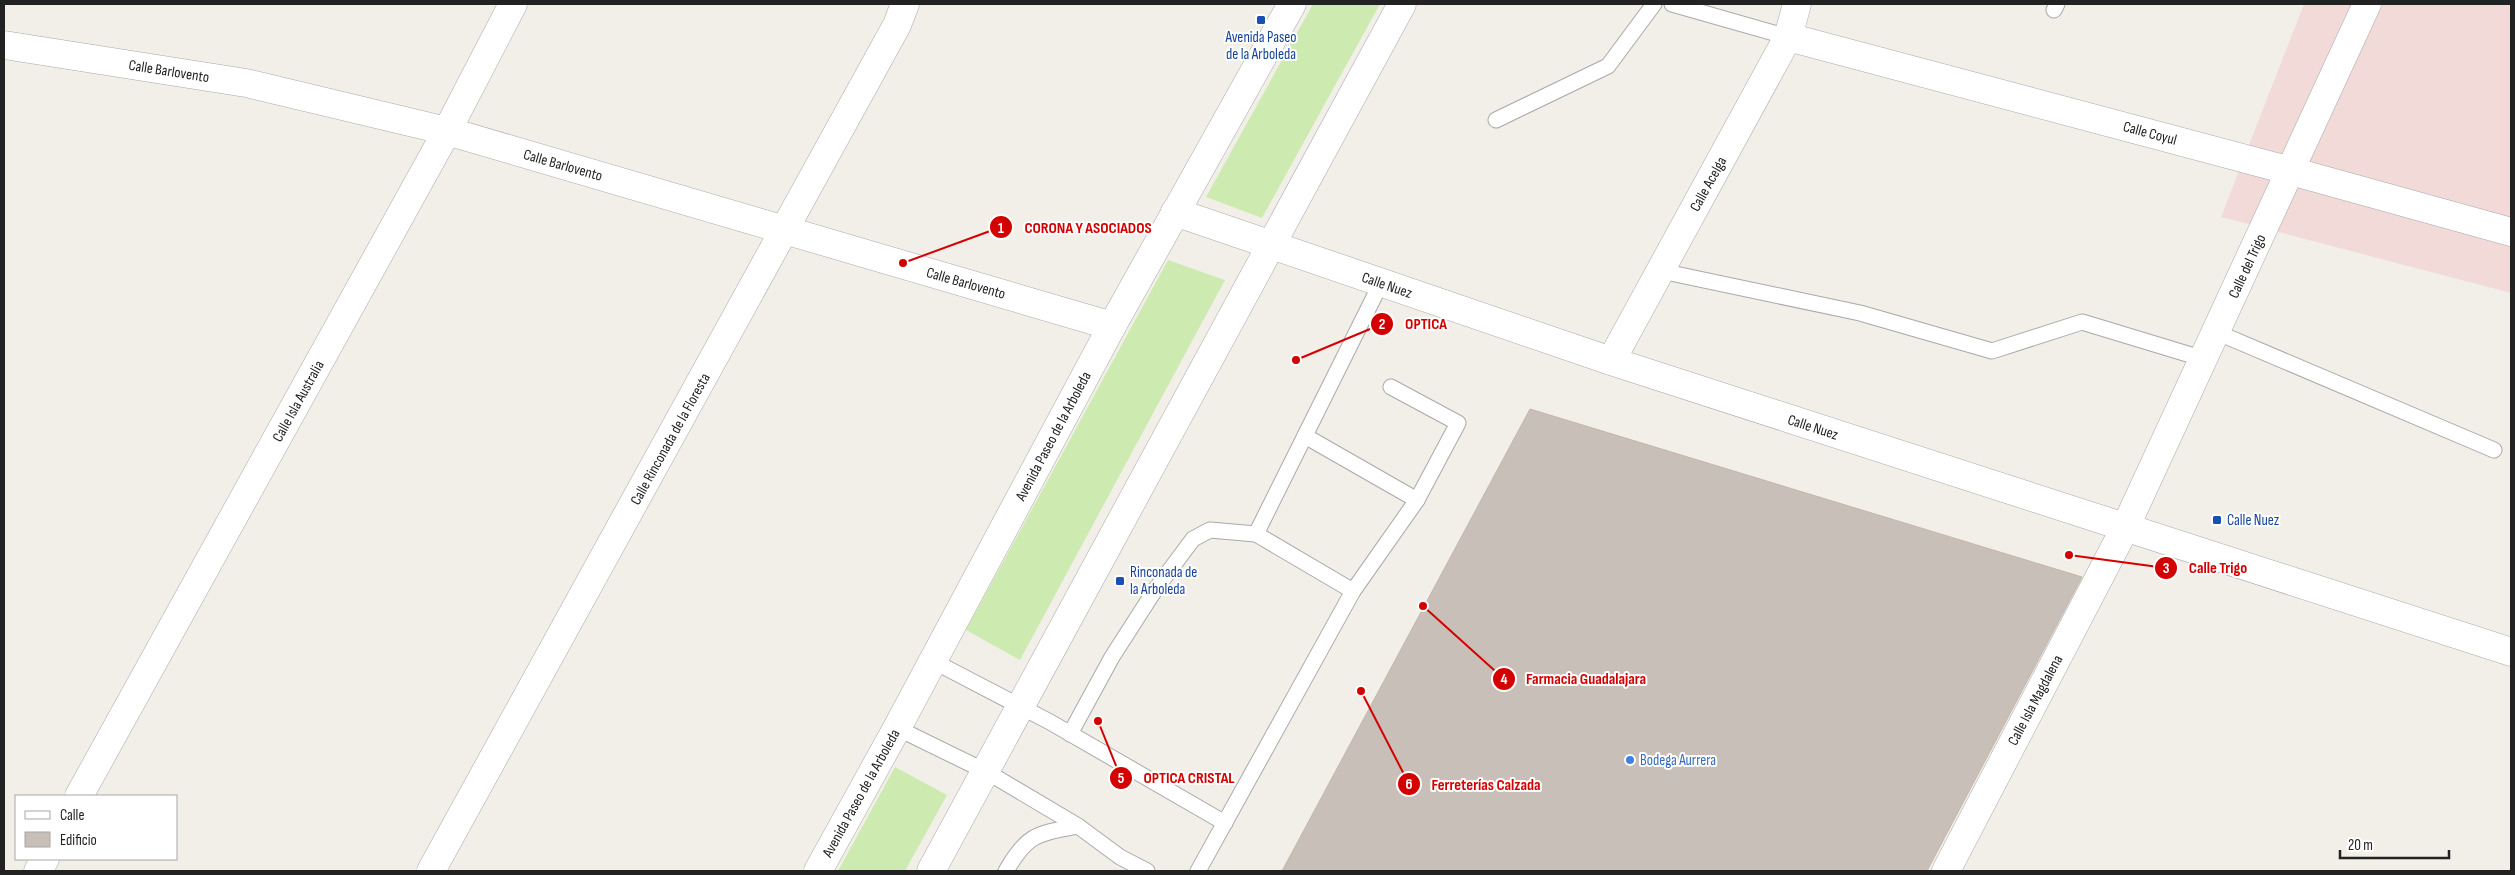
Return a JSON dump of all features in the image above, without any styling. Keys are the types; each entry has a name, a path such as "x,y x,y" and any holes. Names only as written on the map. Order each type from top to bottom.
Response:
{"street":[{"name":"Calle Isla Australia","path":"80,795 447,131 514,4"},
{"name":"Calle Rinconada de la Floresta","path":"431,871 786,230 897,25 905,4"},
{"name":"Avenida Paseo de la Arboleda","path":"818,871 897,728 1112,326 1292,4"},
{"path":"931,871 1022,707 1402,4"},
{"name":"Calle Acelga","path":"1610,361 1788,37 1797,4"},
{"name":"Calle del Trigo","path":"2125,528 2367,4"},
{"name":"Calle Coyul","path":"1788,37 2291,170 2511,232"},
{"name":"Calle Barlovento","path":"4,45 246,83 447,131 1112,326"},
{"name":"Calle Nuez","path":"1175,212 1610,361 2511,652"},
{"name":"Calle Isla Magdalena","path":"1946,871 2125,528"},
{"path":"38,871 44,860"}],"lane":[{"path":"1496,120 1608,66 1654,4"},
{"path":"1672,4 1788,37"},
{"path":"1661,271 1860,313 1992,351 2082,322 2204,359"},
{"path":"1256,534 1381,283"},
{"path":"2216,332 2494,450"},
{"path":"1198,871 1354,592 1417,500 1458,423 1391,387"},
{"path":"1305,436 1417,500"},
{"path":"1070,734 1131,627 1155,590 1193,539 1210,530 1256,534 1354,592"},
{"path":"933,661 1022,707 1225,823"},
{"path":"897,728 986,772 1078,826 1120,857 1148,871"},
{"path":"1006,871 1018,850 1028,840 1040,833 1078,826"}],"shaded area":[{"path":"2304,4 2511,4 2511,293 2221,217"}],"green space":[{"path":"1313,4 1380,4 1262,218 1206,197"},
{"path":"1168,260 1225,280 1020,660 966,630"},
{"path":"895,767 947,795 905,871 838,871"}],"building":[{"path":"1530,409 2082,577 1927,871 1282,871"}],"place":[{"name":"Avenida Paseo de la Arboleda","path":"1261,20"},
{"name":"CORONA Y ASOCIADOS","path":"903,263"},
{"name":"OPTICA","path":"1296,360"},
{"name":"Calle Nuez","path":"2217,520"},
{"name":"Calle Trigo","path":"2069,555"},
{"name":"Rinconada de la Arboleda","path":"1120,581"},
{"name":"Farmacia Guadalajara","path":"1423,606"},
{"name":"Ferreterías Calzada","path":"1361,691"},
{"name":"OPTICA CRISTAL","path":"1098,721"},
{"name":"Bodega Aurrera","path":"1630,760"}]}
